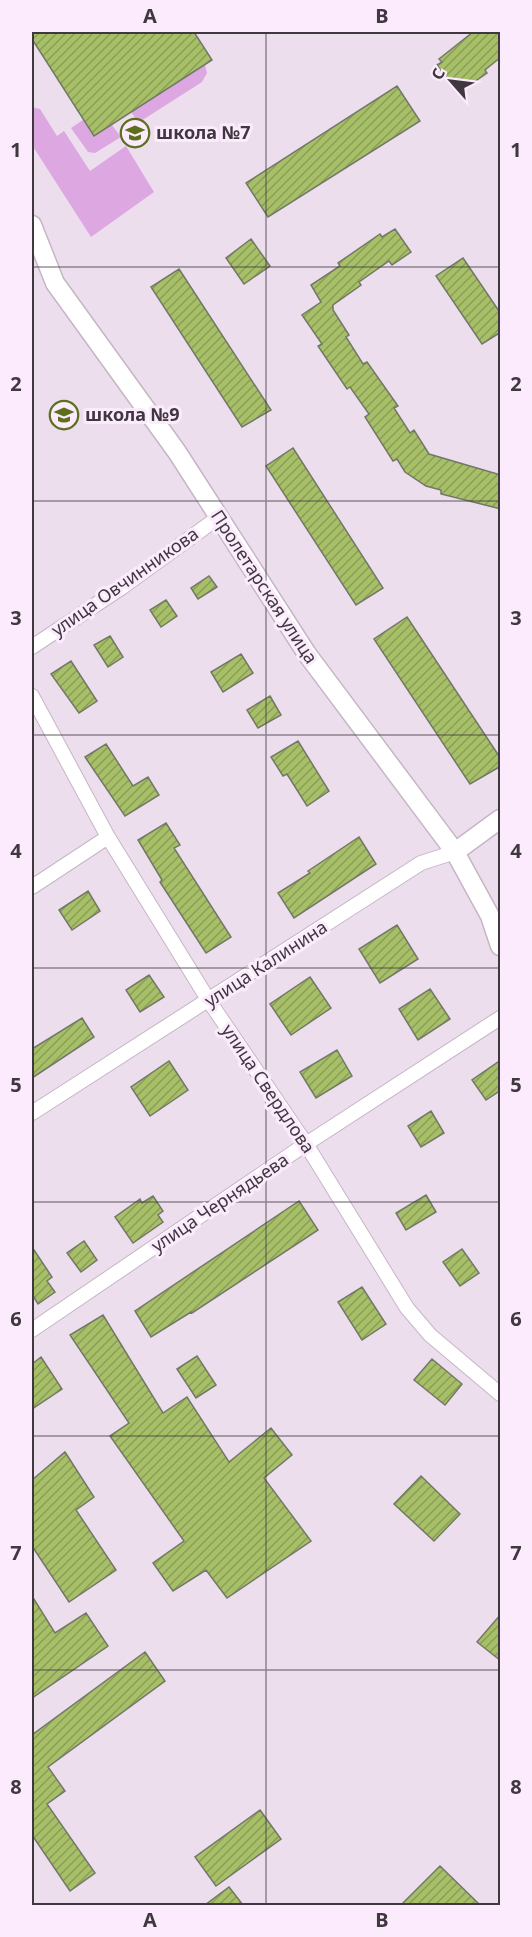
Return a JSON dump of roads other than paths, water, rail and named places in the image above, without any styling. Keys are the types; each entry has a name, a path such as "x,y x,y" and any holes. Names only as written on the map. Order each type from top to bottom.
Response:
{"street":[{"name":"Пролетарская улица","path":"32,225 56,283 177,452 307,654 455,852 490,916 501,946"},
{"name":"улица Овчинникова","path":"32,647 121,588 219,517"},
{"name":"улица Свердлова","path":"32,696 108,837 209,1001 306,1144 402,1301 430,1335 501,1394"},
{"name":"улица Калинина","path":"32,1113 422,863 455,852 501,819"},
{"path":"32,887 108,837"},
{"name":"улица Чернядьева","path":"32,1330 306,1144 501,1018"}],"place":[{"name":"школа №7","path":"135,133"},
{"name":"школа №9","path":"64,415"}]}
